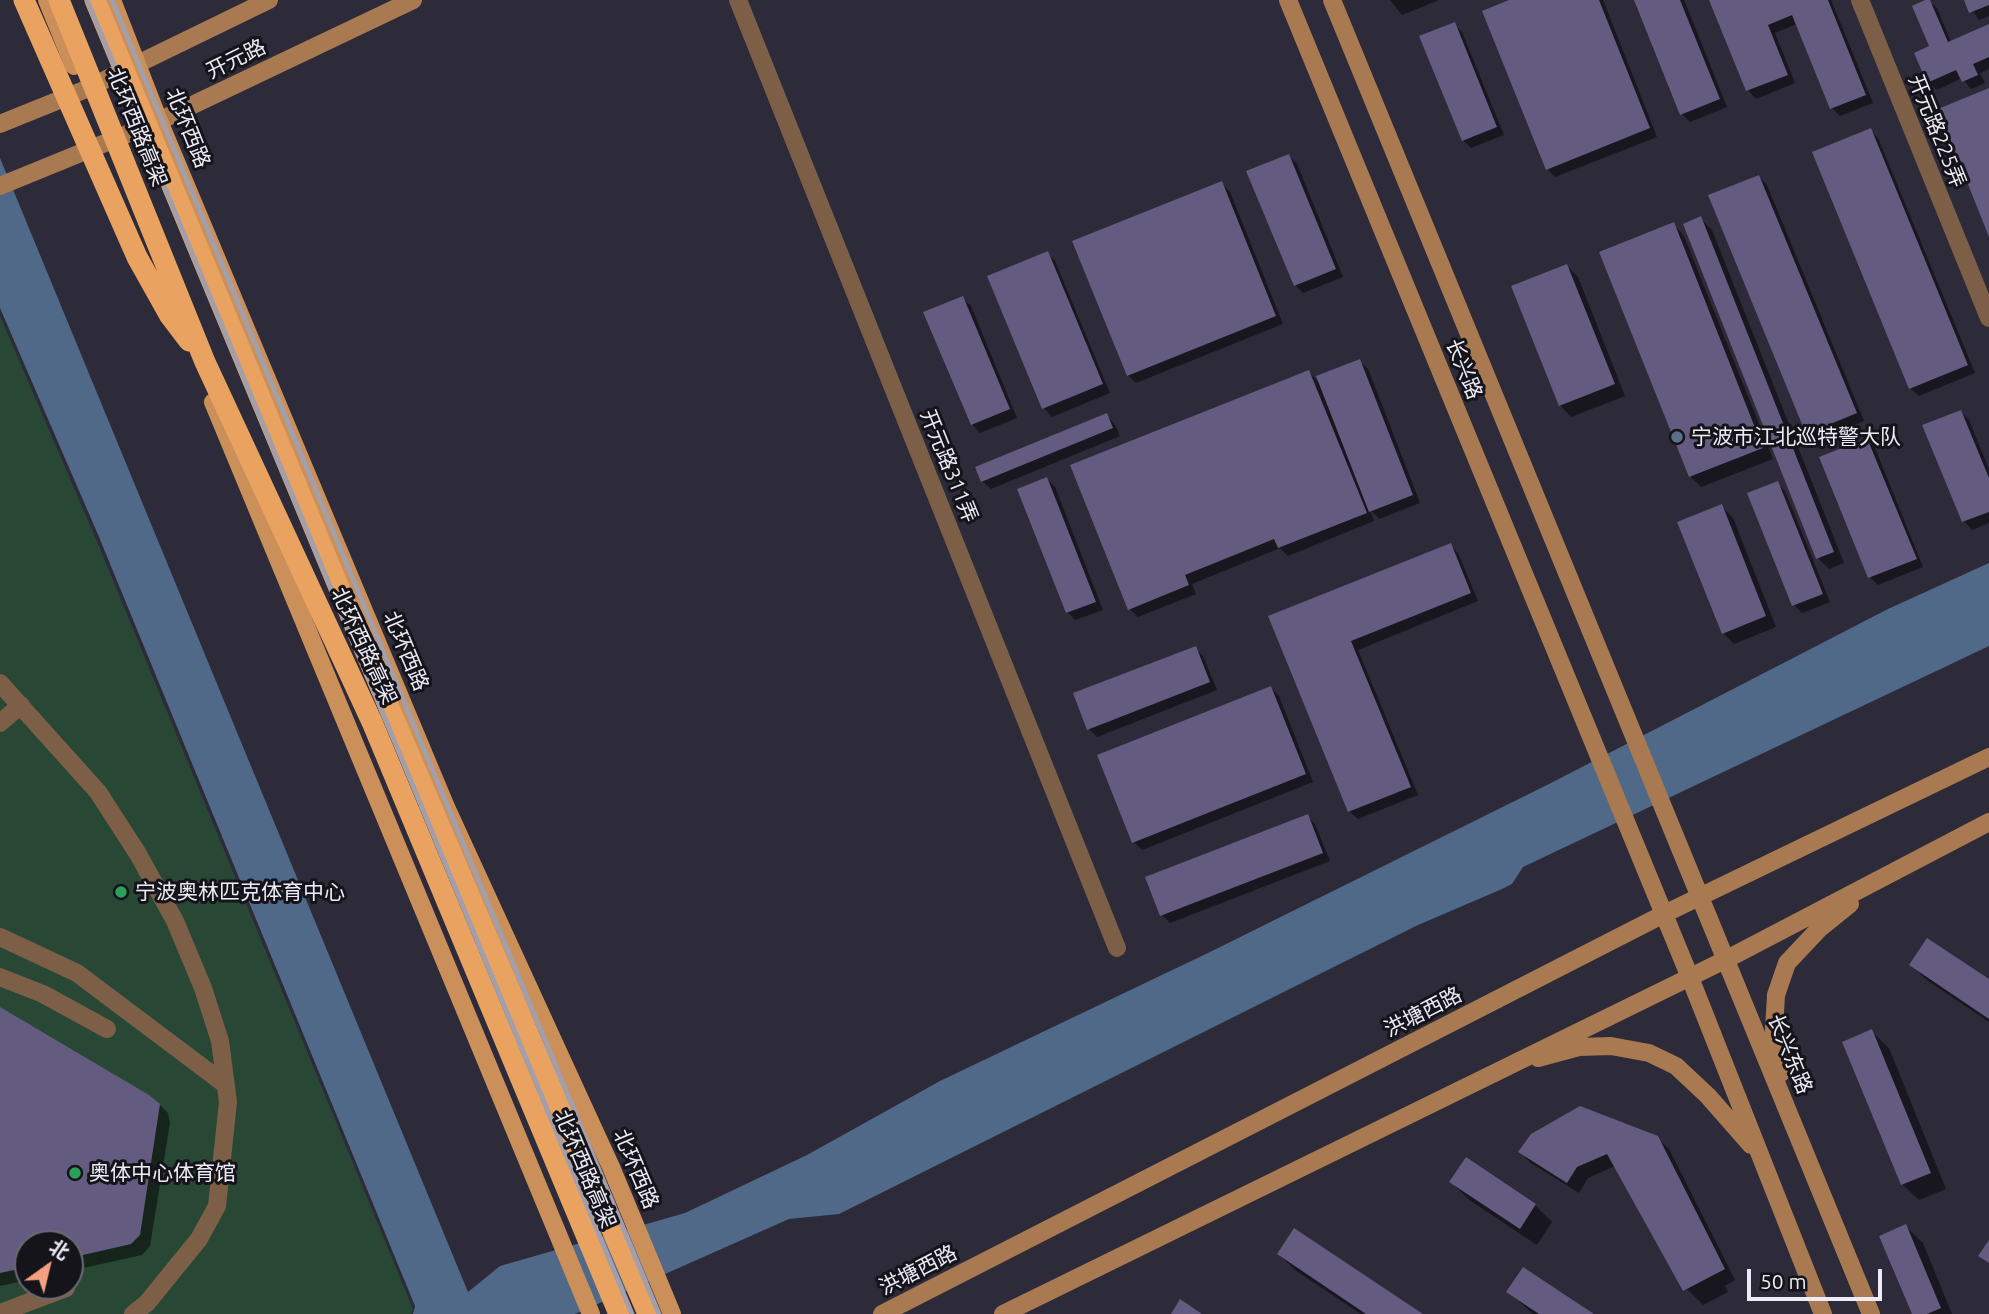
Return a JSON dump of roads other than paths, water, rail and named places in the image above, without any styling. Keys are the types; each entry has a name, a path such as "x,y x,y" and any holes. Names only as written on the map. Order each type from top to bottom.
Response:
{"highway":[{"path":"24,0 137,257 170,316 205,362"},
{"name":"北环西路高架","path":"59,0 205,362 372,722 619,1314"},
{"name":"北环西路高架","path":"95,0 376,677 648,1314"}],"main road":[{"path":"47,0 591,1314"},
{"name":"北环西路","path":"112,0 159,121 446,807 611,1167 672,1314"},
{"name":"开元路","path":"0,124 85,90 269,0"},
{"name":"开元路","path":"0,186 159,121 412,0"},
{"name":"长兴路","path":"1288,0 1664,914"},
{"name":"长兴路","path":"1332,0 1667,811"},
{"name":"洪塘西路","path":"882,1314 1664,914 1989,757"},
{"name":"长兴东路","path":"1667,811 1871,1314"},
{"path":"1003,1314 1689,975 1727,959 1989,822"},
{"path":"1787,1106 1774,1030 1776,995 1787,963 1819,929 1883,877"},
{"path":"1664,914 1823,1314"},
{"path":"1494,1071 1579,1047 1611,1046 1649,1053 1676,1066 1709,1096 1760,1155"}],"street":[{"name":"开元路311弄","path":"738,0 1117,948"},
{"name":"开元路225弄","path":"1860,0 1989,318"},
{"path":"0,683 98,792 138,853 169,910 206,998 220,1041 226,1085 226,1137 217,1206 199,1239 147,1303 133,1314"},
{"path":"0,723 21,705"},
{"path":"0,937 77,973 226,1085"},
{"path":"0,977 43,994 107,1028"},
{"path":"0,1313 33,1300"}],"water":[{"path":"0,158 468,1292 500,1266 685,1213 807,1155 940,1081 1210,952 1551,783 1888,609 1989,563 1989,646 1523,867 1512,884 1418,925 839,1214 789,1219 575,1314 413,1314 415,1306 99,537 0,308"}],"railway":[{"path":"87,0 632,1314"},
{"path":"112,0 659,1314"}],"place":[{"name":"宁波市江北巡特警大队","path":"1677,437"},
{"name":"宁波奥林匹克体育中心","path":"121,892"},
{"name":"奥体中心体育馆","path":"75,1173"}]}
